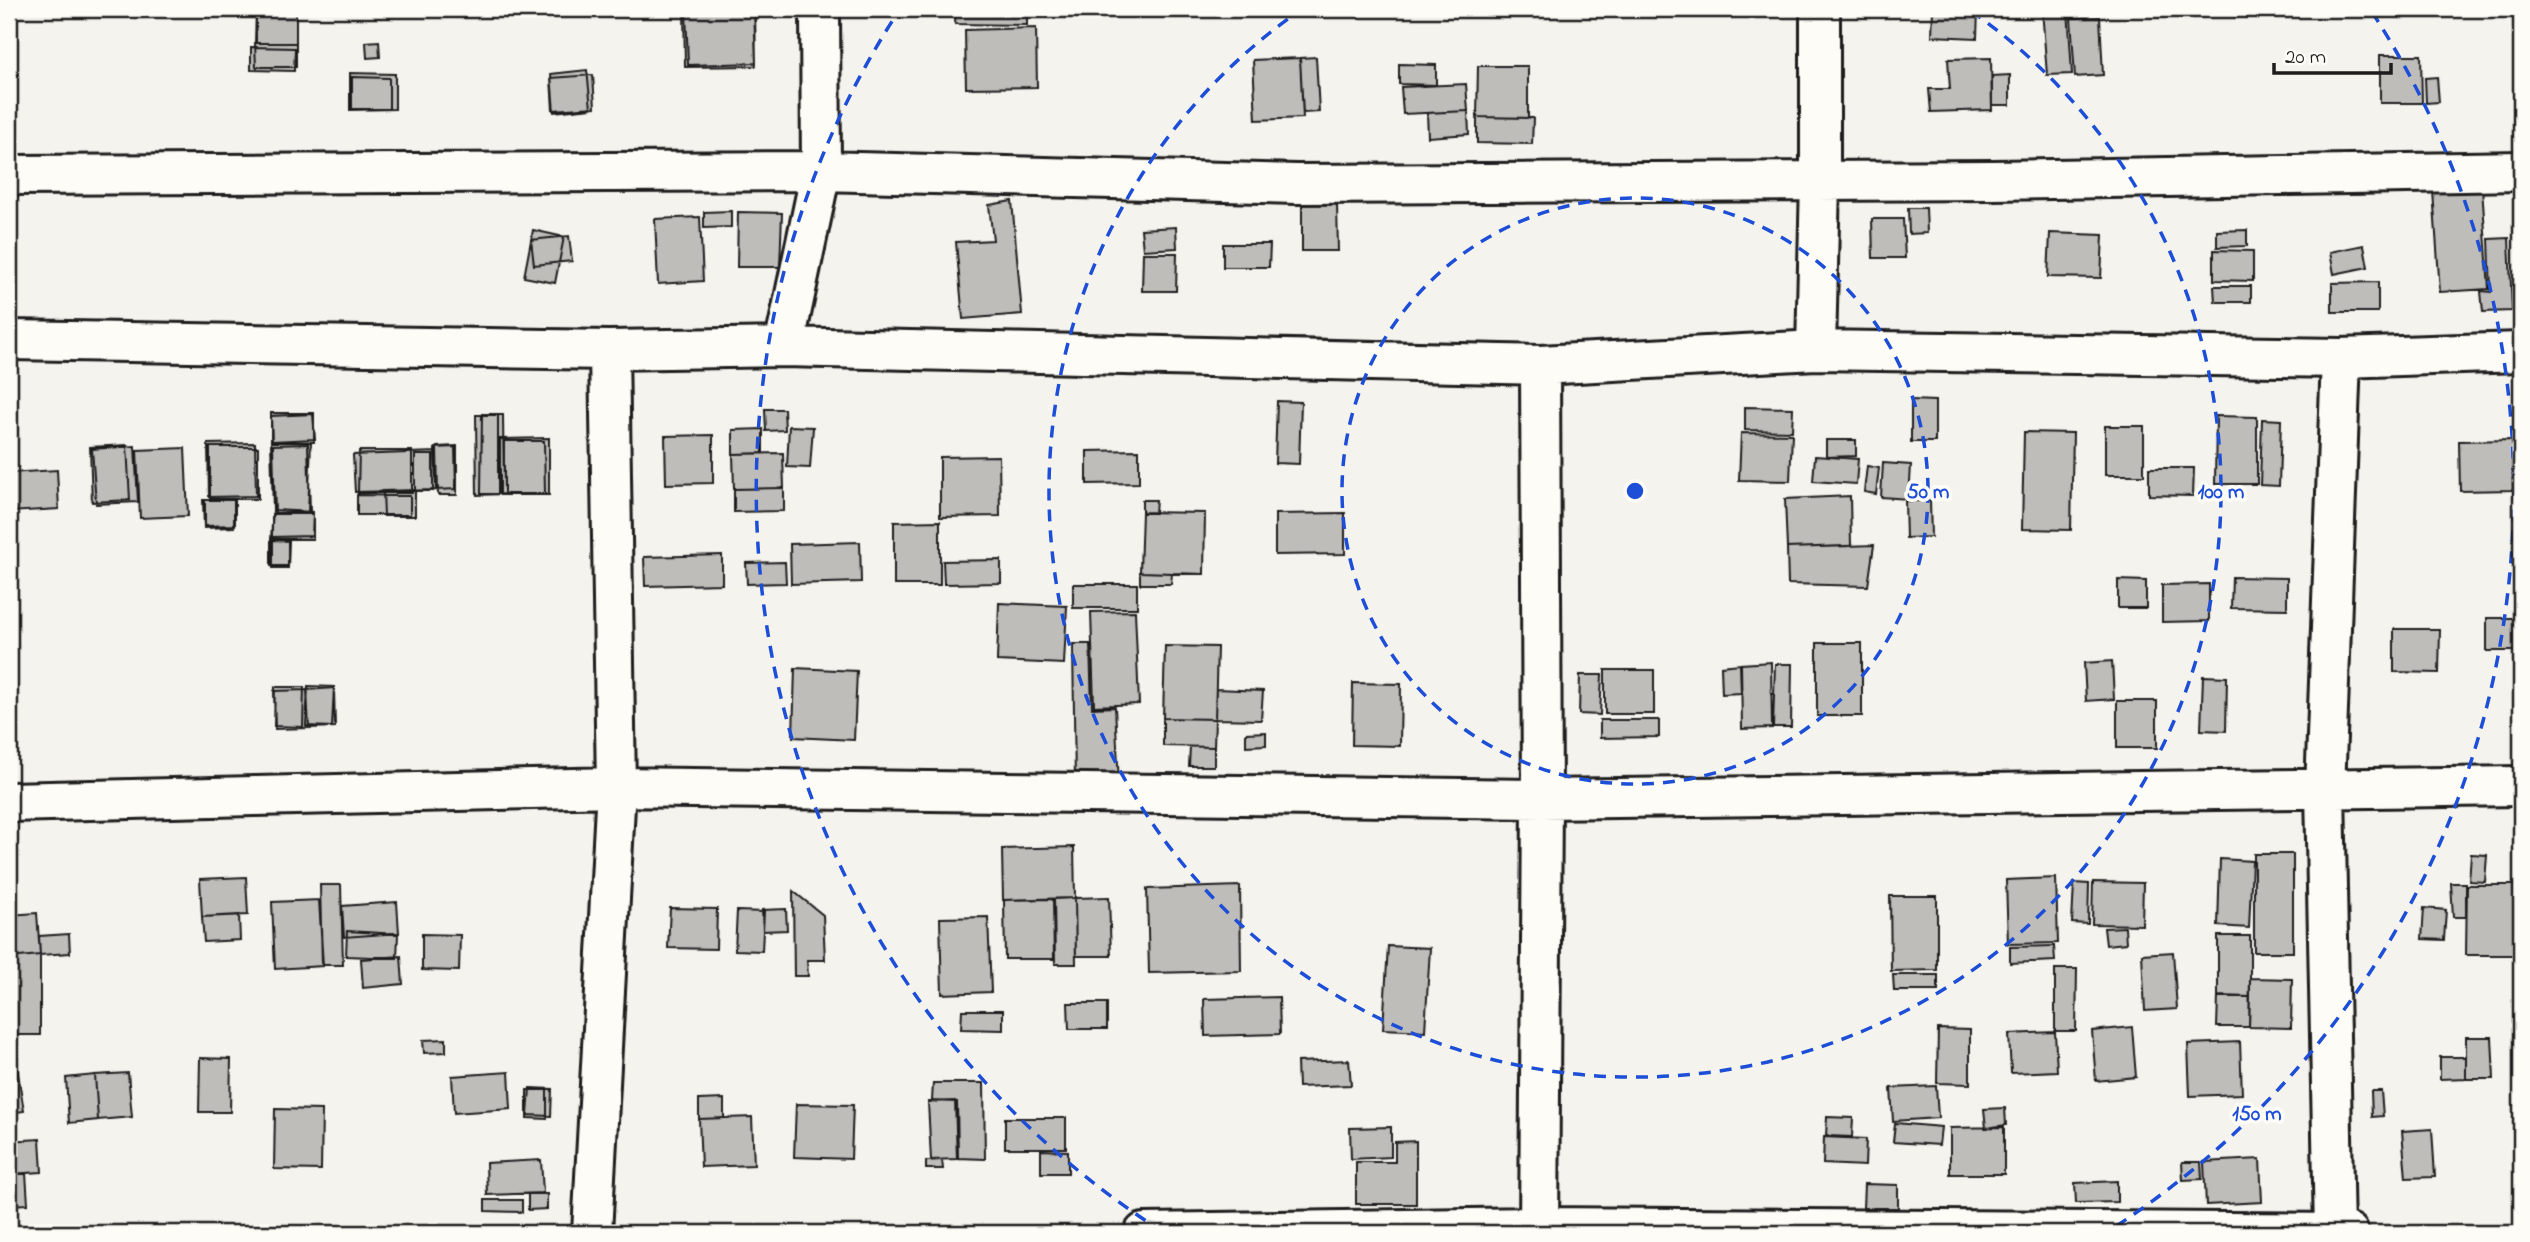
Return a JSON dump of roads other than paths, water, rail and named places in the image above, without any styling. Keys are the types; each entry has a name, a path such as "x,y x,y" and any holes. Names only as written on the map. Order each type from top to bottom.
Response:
{"street":[{"path":"784,347 821,171 820,9"},
{"path":"1816,350 1820,9"},
{"path":"9,175 821,171 1296,184 1820,181 2521,171"},
{"path":"9,340 609,350 784,347 1540,365 1816,350 2341,358 2521,352"},
{"path":"592,1233 616,787 609,350"},
{"path":"2334,1233 2325,790 2341,358"},
{"path":"1539,1230 1542,799 1540,365"},
{"path":"9,802 616,787 1542,799 2521,786"},
{"path":"1143,1233 1539,1230 2349,1233"}]}
